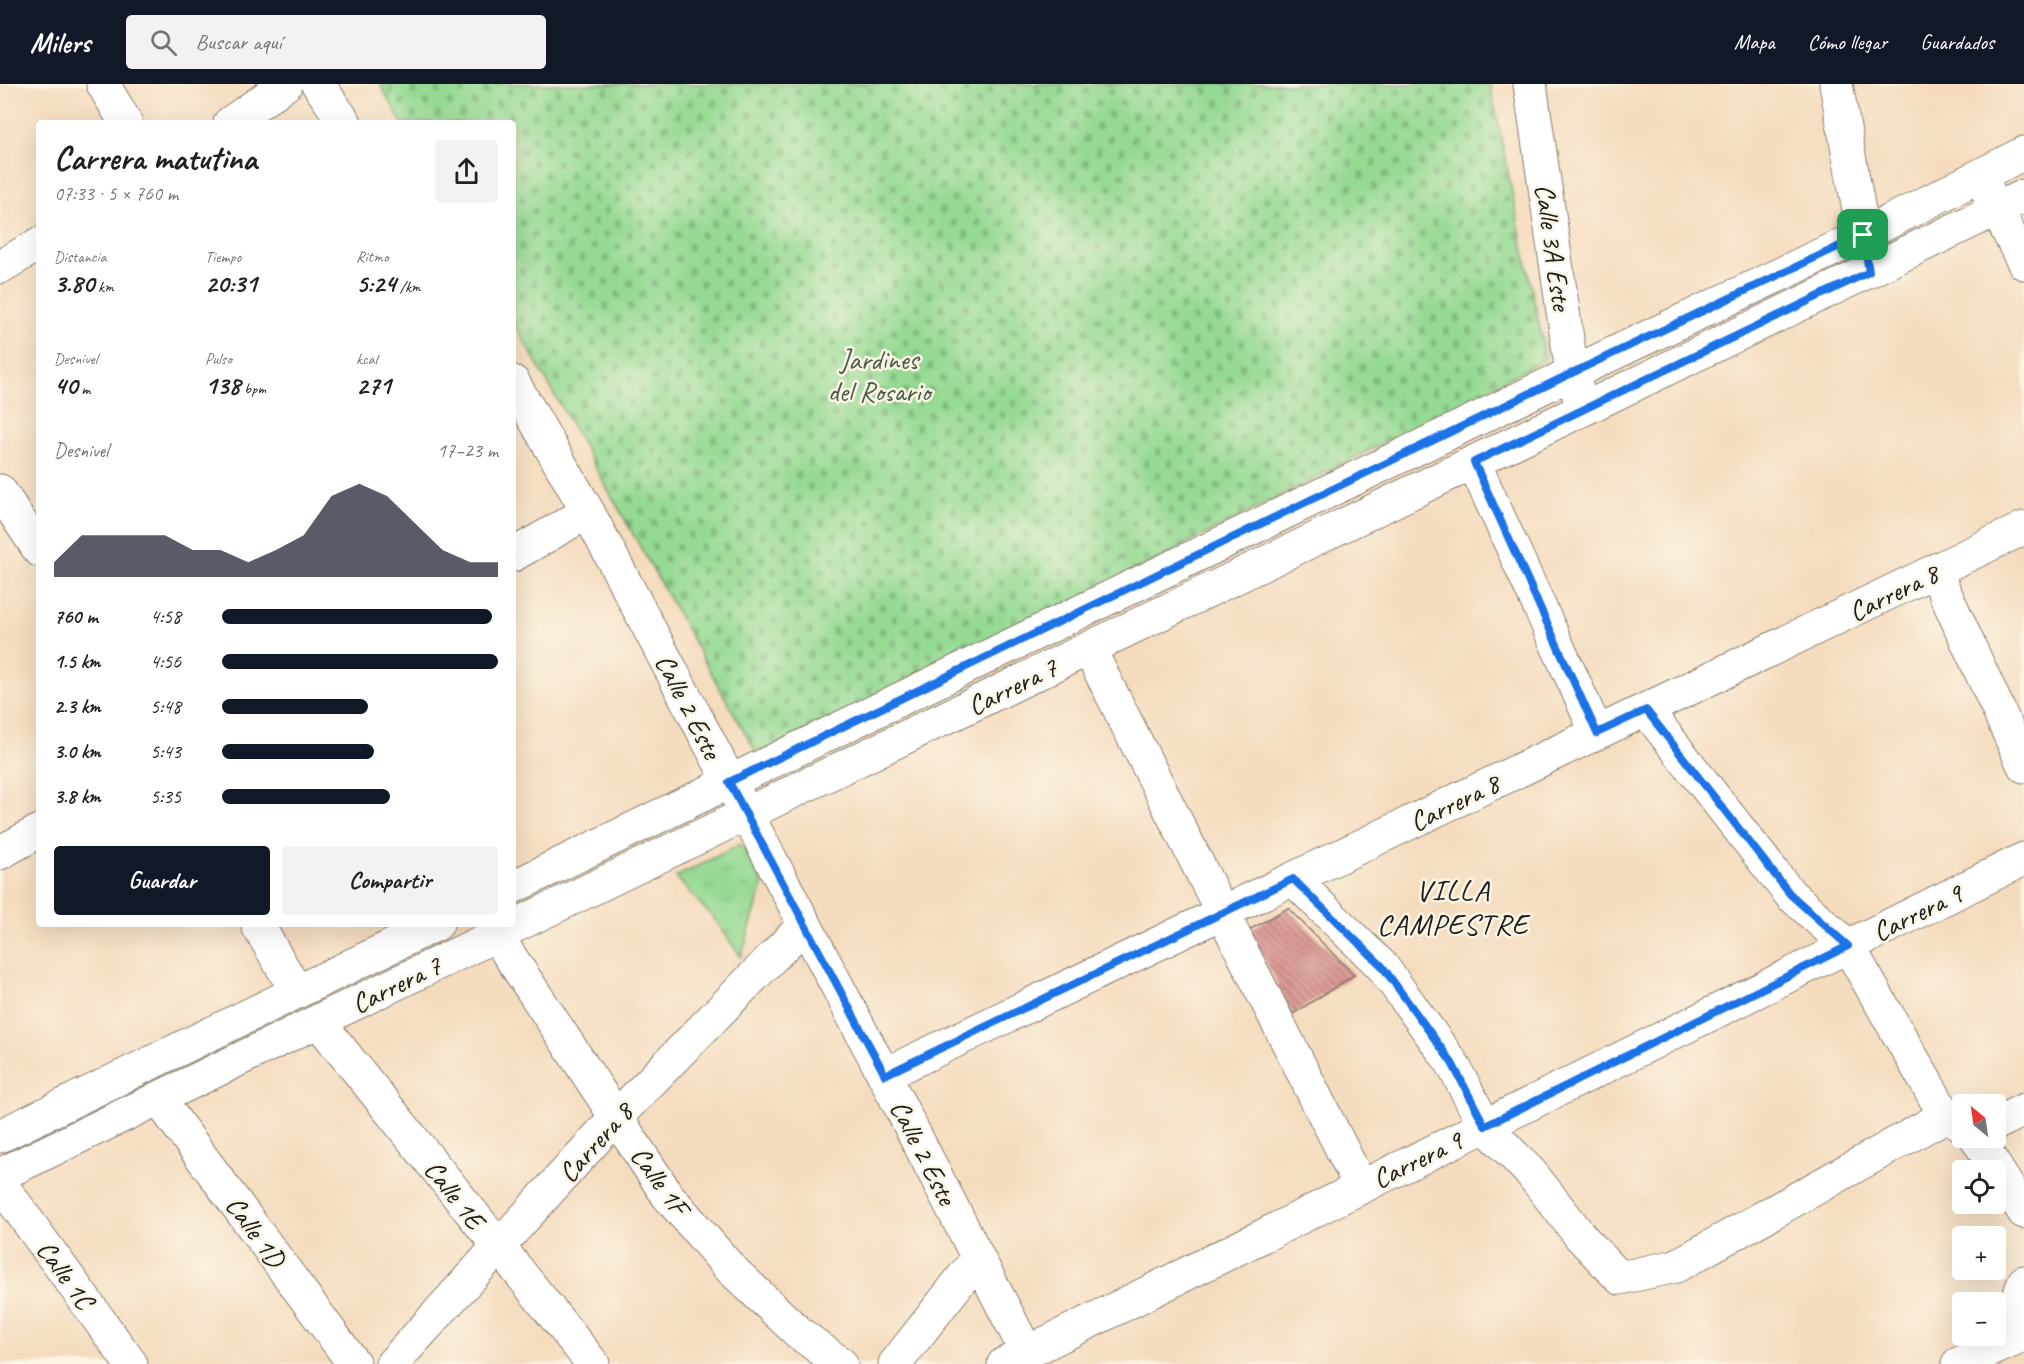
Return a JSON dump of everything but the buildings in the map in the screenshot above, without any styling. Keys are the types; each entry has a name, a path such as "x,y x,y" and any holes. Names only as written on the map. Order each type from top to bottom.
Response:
{"street":[{"path":"103,84 124,120"},
{"path":"234,120 286,84"},
{"path":"318,84 343,120"},
{"name":"Calle 3A Este","path":"1530,84 1572,373 1583,410"},
{"path":"1836,84 1869,272"},
{"name":"Carrera 7","path":"516,886 1572,373 1863,235 2024,153"},
{"path":"1980,174 2011,203 2024,263"},
{"name":"Carrera 7","path":"516,925 2011,203"},
{"path":"0,267 36,246"},
{"name":"Calle 2 Este","path":"516,387 588,512 885,1075 978,1258 1016,1358"},
{"path":"1474,462 1597,733"},
{"path":"0,491 36,545"},
{"path":"516,553 588,512"},
{"name":"Carrera 8","path":"885,1075 2024,528"},
{"path":"1935,571 2024,766"},
{"path":"1089,649 1220,914 1361,1187"},
{"path":"1646,710 1790,894 1848,946 1938,1103 1952,1117"},
{"path":"0,853 36,833"},
{"name":"Carrera 9","path":"1016,1358 2024,859"},
{"path":"1293,879 1382,966 1452,1063 1485,1126 1531,1173 1581,1237 1620,1278 1676,1266 1952,1122"},
{"name":"Carrera 8","path":"392,1364 616,1117 804,925"},
{"path":"259,927 297,992"},
{"name":"Carrera 7","path":"0,1136 431,927"},
{"name":"Carrera 7","path":"0,1175 513,927"},
{"name":"Calle 1F","path":"496,935 668,1196 730,1268 799,1333 841,1364"},
{"name":"Calle 1E","path":"318,1022 498,1249 593,1364"},
{"name":"Calle 1D","path":"158,1098 354,1364"},
{"path":"2006,1119 2024,1110"},
{"path":"1983,1148 2024,1212"},
{"name":"Calle 1C","path":"0,1183 132,1364"},
{"path":"896,1364 978,1258"},
{"path":"1958,1364 2010,1348 2012,1315 2024,1282"}],"green space":[{"name":"Jardines del Rosario","path":"386,84 1490,84 1546,359 762,763 516,326 516,120 400,120 381,86"},
{"path":"741,844 763,885 741,957 717,922 676,877"}],"district":[{"name":"VILLA CAMPESTRE","path":"1453,907"}],"route":[{"path":"1863,235 1869,272 1474,462 1597,733 1646,710 1790,894 1848,946 1485,1126 1452,1063 1382,966 1293,879 885,1075 729,782 1572,373 1863,235"}]}
